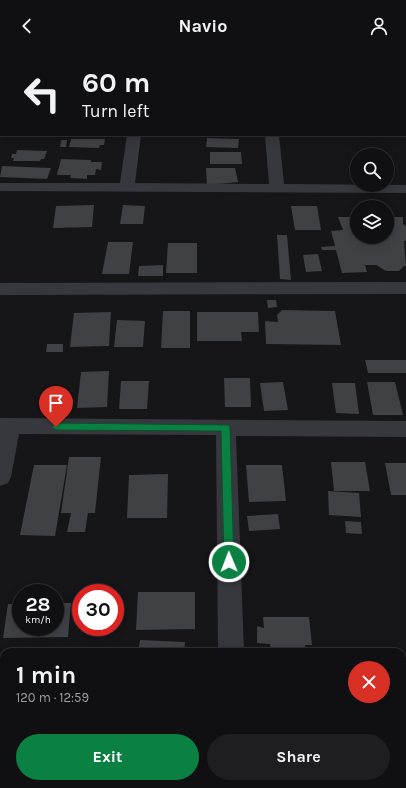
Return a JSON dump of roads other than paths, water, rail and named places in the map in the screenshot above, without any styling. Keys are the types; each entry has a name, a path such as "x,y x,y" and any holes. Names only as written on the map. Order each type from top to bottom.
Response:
{"street":[{"path":"127,188 134,136"},
{"path":"272,136 277,188"},
{"path":"0,187 406,189"},
{"path":"0,289 406,288"},
{"path":"0,477 5,426 406,429"},
{"path":"226,428 231,648"}]}
